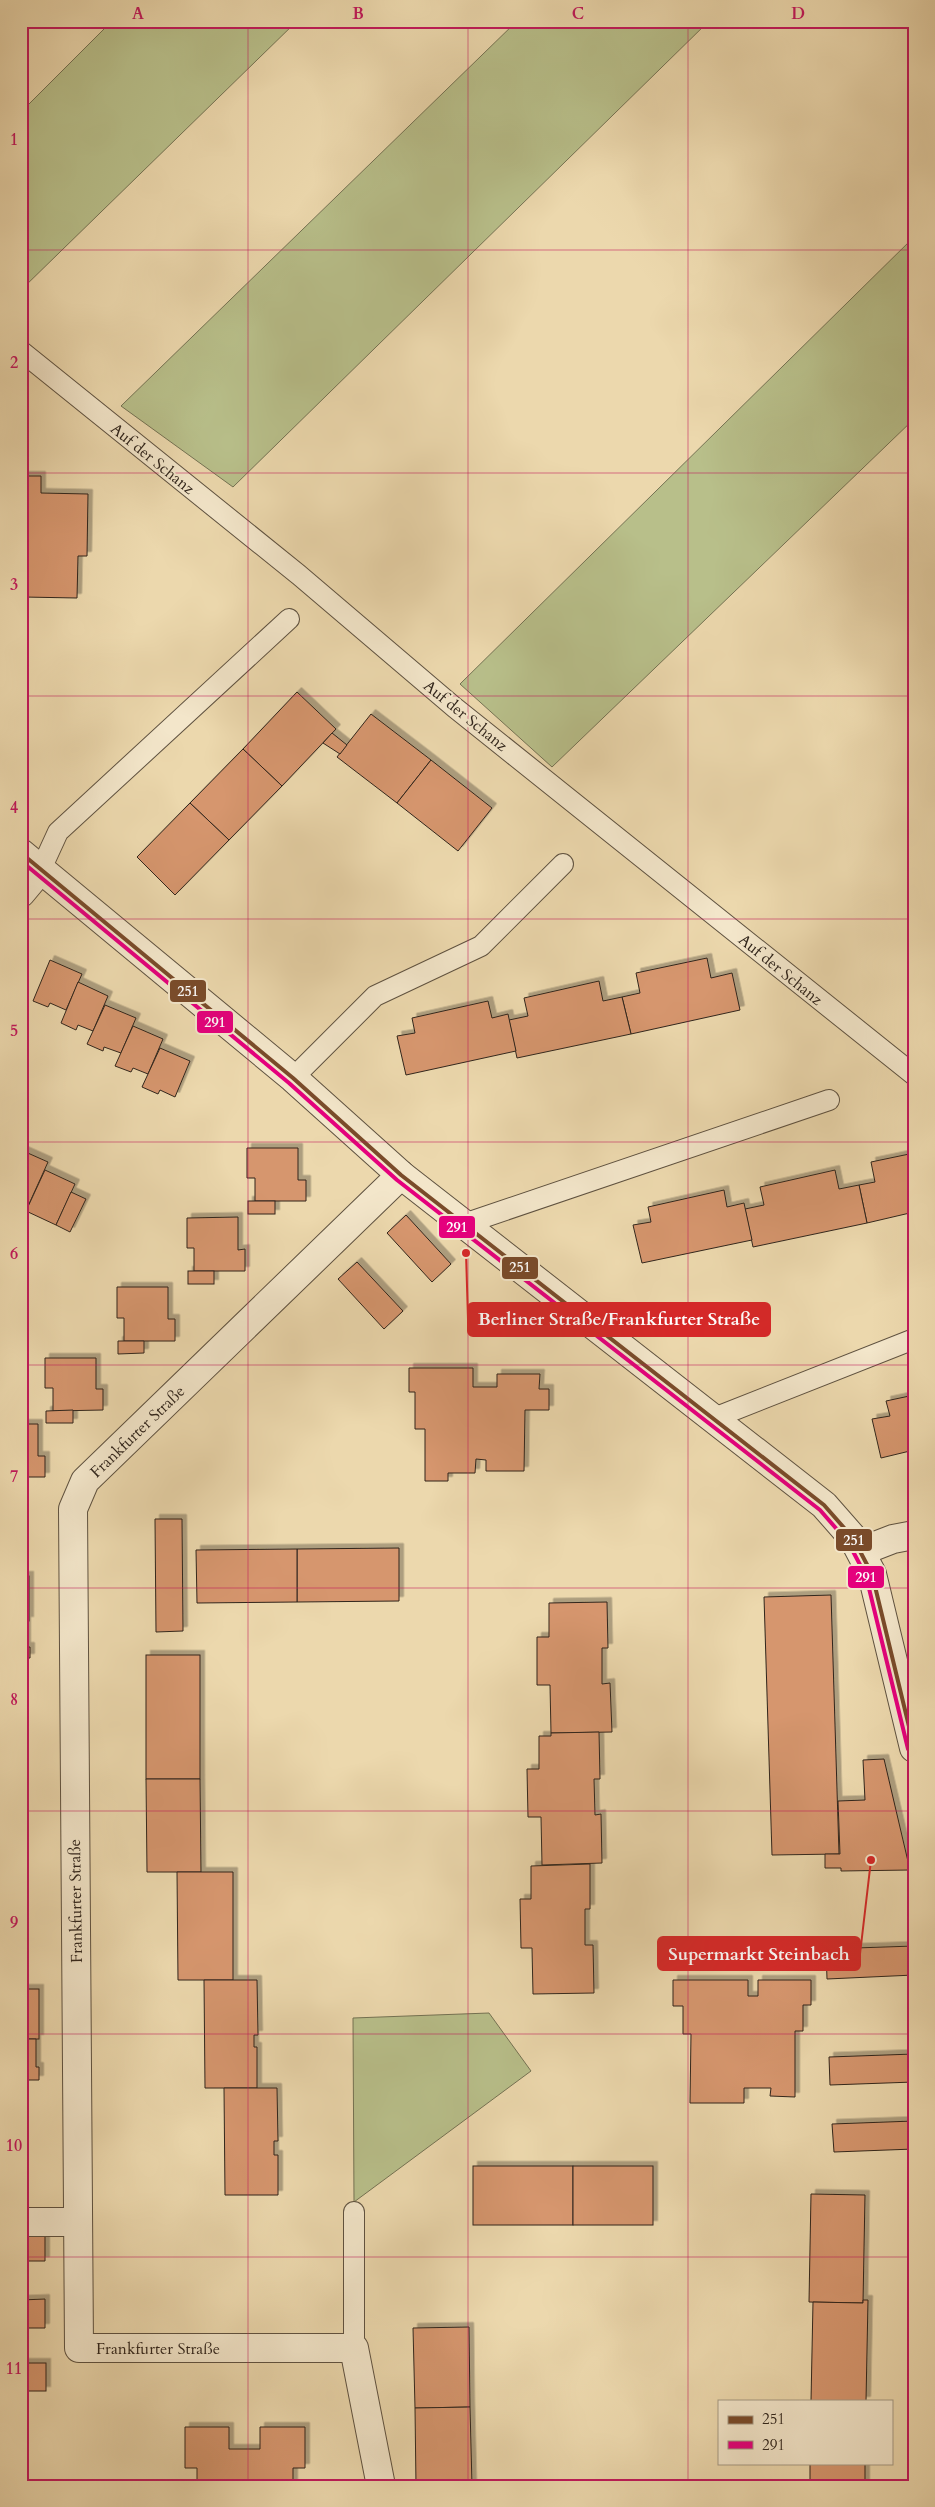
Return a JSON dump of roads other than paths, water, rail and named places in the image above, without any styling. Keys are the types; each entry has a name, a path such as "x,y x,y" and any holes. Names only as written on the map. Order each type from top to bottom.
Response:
{"street":[{"path":"21,893 31,861 293,1078 401,1175 821,1502 844,1526 862,1551 876,1589 914,1748"},
{"name":"Frankfurter Straße","path":"354,2348 79,2348 73,1509 85,1481 401,1175"},
{"path":"862,1551 893,1539 914,1536"},
{"path":"21,2222 78,2222"},
{"path":"354,2348 382,2486"}],"lane":[{"name":"Auf der Schanz","path":"21,351 299,576 454,707 914,1075"},
{"path":"31,861 58,832 289,619"},
{"path":"293,1078 375,996 481,946 563,864"},
{"path":"464,1224 829,1100"},
{"path":"714,1418 914,1339"},
{"path":"354,2212 354,2348"}],"place":[{"name":"Berliner Straße/Frankfurter Straße","path":"466,1253"},
{"name":"Supermarkt Steinbach","path":"871,1860"}]}
